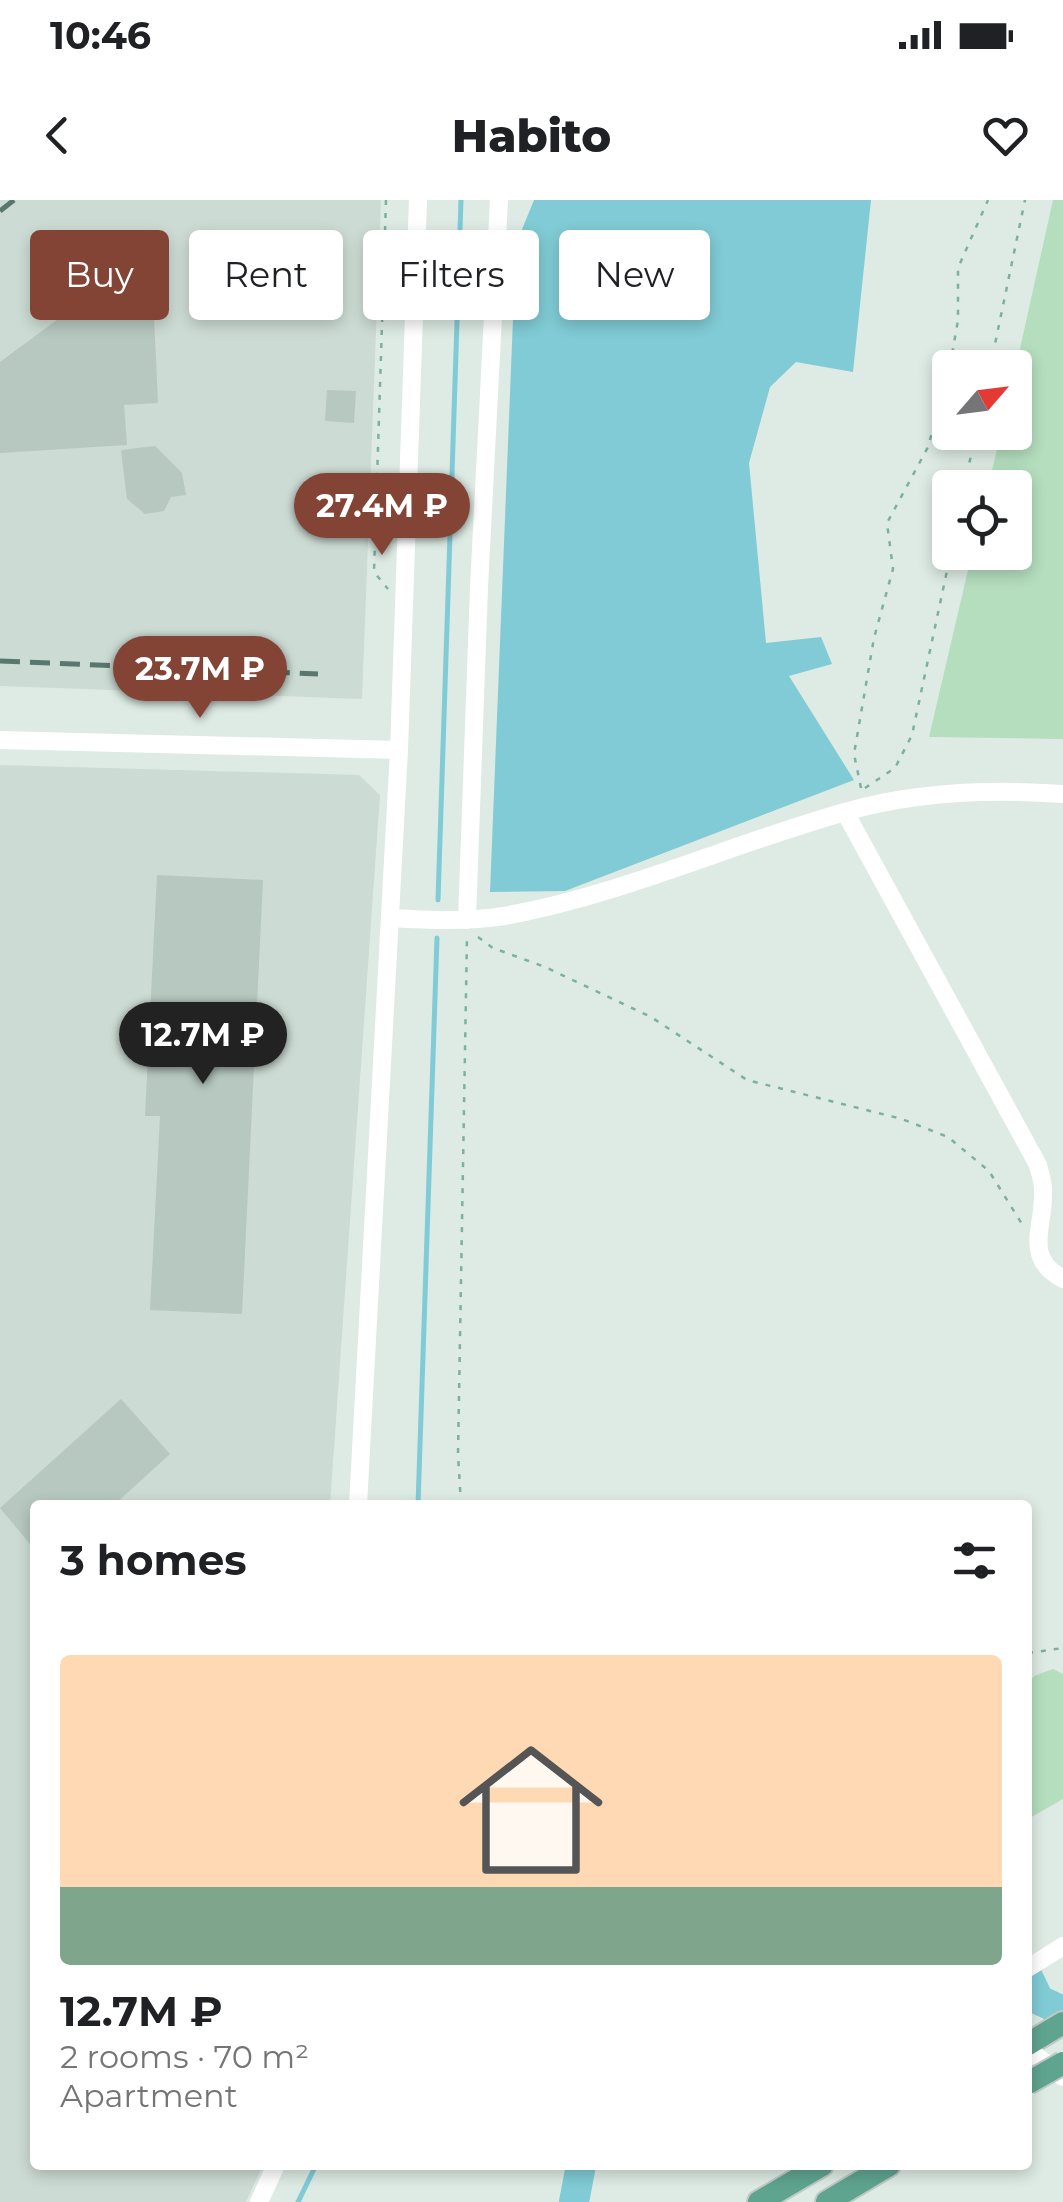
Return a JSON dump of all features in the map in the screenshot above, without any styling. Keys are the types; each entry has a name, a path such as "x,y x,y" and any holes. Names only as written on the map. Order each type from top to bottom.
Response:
{"main road":[{"path":"1032,2043 1063,2023"},
{"path":"1032,2081 1063,2063"},
{"path":"758,2202 813,2170"},
{"path":"827,2202 881,2170"}],"street":[{"path":"358,1500 399,750 418,200"},
{"path":"467,924 499,200"},
{"path":"0,740 399,750"},
{"path":"390,918 467,924 532,910 845,812 914,799 972,793 1063,794"},
{"path":"845,812 1038,1165 1043,1190 1040,1260 1063,1279"},
{"path":"1032,1965 1063,1946"},
{"path":"1032,2050 1063,2077"},
{"path":"259,2202 274,2170"}],"path":[{"path":"386,200 374,572 394,596"},
{"path":"953,350 958,320 958,268 988,200"},
{"path":"994,350 1025,200"},
{"path":"932,433 887,523 893,569 874,638 854,754 862,782 860,792 895,768 912,735 947,570"},
{"path":"467,924 493,948 546,967 652,1017 747,1080 902,1118 948,1137 989,1171 1024,1226"},
{"path":"461,1500 458,1454 467,924"},
{"path":"1032,1652 1063,1648"}],"shaded area":[{"path":"0,200 381,200 380,230 363,230 363,320 376,320 362,699 0,686"},
{"path":"0,765 359,775 380,795 330,1500 30,1500 30,2170 261,2170 246,2202 0,2202"}],"green space":[{"path":"1053,200 1063,200 1063,739 929,737 968,570 1032,570 1032,470 992,470 997,450 1032,450 1032,350 1020,350"},
{"path":"1053,1669 1063,1674 1063,1799 1032,1817 1032,1679"}],"water":[{"path":"534,200 871,200 853,372 796,362 770,387 749,463 766,643 821,637 832,664 789,676 854,780 565,891 490,892 513,320 539,320 539,230 522,230"}],"building":[{"path":"57,320 154,320 158,403 124,405 127,445 0,453 0,362"},
{"path":"327,390 356,391 354,423 325,421"},
{"path":"155,446 182,473 186,495 171,497 164,511 145,514 127,499 121,450"},
{"path":"157,875 263,880 242,1314 150,1310 160,1116 145,1116"},
{"path":"121,1399 170,1454 119,1500 30,1500 30,1544 0,1508"}],"waterway":[{"path":"438,900 461,200"},
{"path":"418,1500 437,938"},
{"path":"1032,1985 1039,2000 1063,2011"},
{"path":"298,2202 314,2170"},
{"path":"574,2202 580,2170"}],"railway":[{"path":"0,211 14,200"},
{"path":"0,661 318,674"}]}
